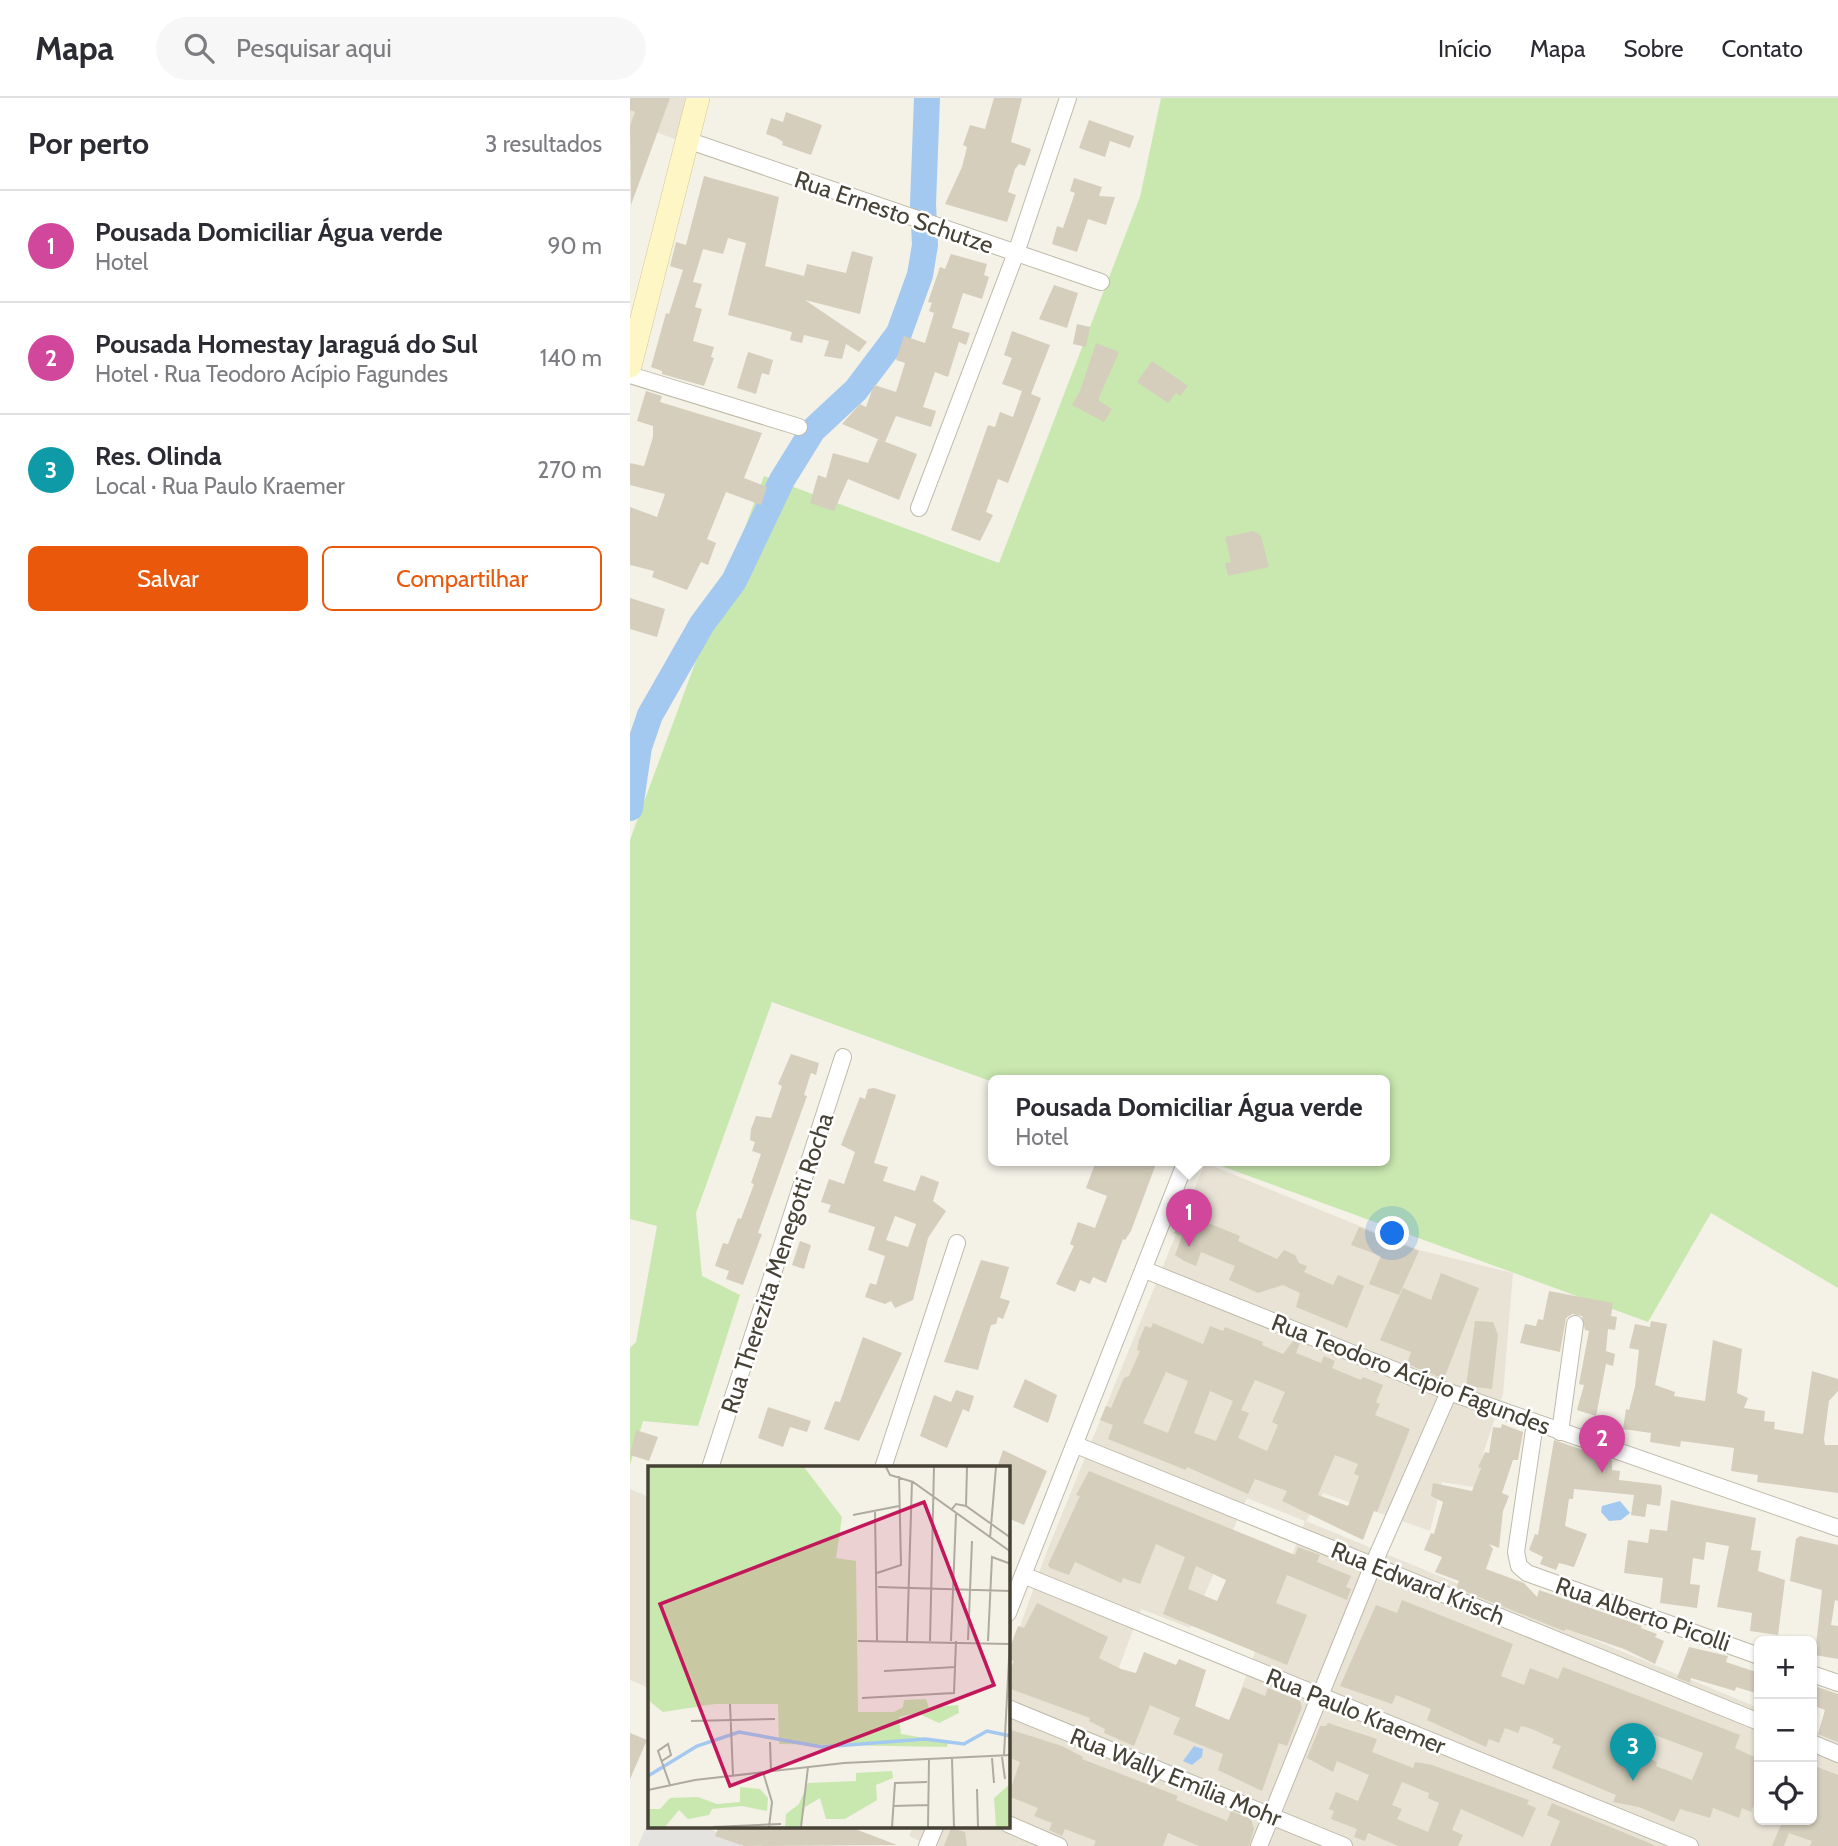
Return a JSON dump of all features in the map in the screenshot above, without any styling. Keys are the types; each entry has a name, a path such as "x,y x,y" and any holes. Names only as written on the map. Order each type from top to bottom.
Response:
{"main road":[{"path":"630,366 636,318 698,98"}],"street":[{"path":"919,508 1016,253 1068,98"},
{"name":"Rua Ernesto Schutze","path":"687,140 1101,282"},
{"path":"630,374 799,427"},
{"name":"Rua Therezita Menegotti Rocha","path":"711,1466 844,1057"},
{"path":"1010,1608 1145,1270 1183,1166"},
{"path":"884,1466 957,1243"},
{"name":"Rua Teodoro Acípio Fagundes","path":"1145,1270 1449,1392 1838,1528"},
{"path":"1560,1432 1575,1324"},
{"path":"1259,1846 1373,1565 1449,1392"},
{"name":"Rua Alberto Picolli","path":"1535,1423 1516,1552 1520,1566 1527,1573 1754,1654"},
{"name":"Rua Edward Krisch","path":"1076,1445 1754,1720"},
{"name":"Rua Paulo Kraemer","path":"1023,1575 1690,1846"},
{"path":"1817,1676 1838,1684"},
{"name":"Rua Wally Emília Mohr","path":"1010,1709 1344,1846"},
{"path":"1817,1745 1838,1754"},
{"path":"1010,1825 1059,1846"},
{"path":"927,1846 935,1828"}],"shaded area":[{"path":"630,98 687,98 677,140 630,122"},
{"path":"1204,1166 1212,1166 1419,1250 1513,1273 1503,1394 1481,1460 1479,1488 1442,1482 1430,1531 1323,1493 1306,1521 1754,1706 1754,1825 1817,1825 1817,1732 1838,1740 1838,1846 931,1846 909,1836 913,1828 1010,1828 1010,1645 1013,1646 1047,1551","holes":["1247,1498 1305,1521 1224,1734 1112,1686 1141,1609 1190,1628"]},
{"path":"630,1489 648,1497 648,1688 630,1680"},
{"path":"648,1822 648,1828 707,1828 743,1842 741,1846 638,1846"}],"green space":[{"path":"1161,98 1838,98 1838,1288 1711,1213 1648,1322 1222,1166 1390,1166 1390,1075 988,1075 988,1080 772,1002 696,1213 702,1276 740,1295 698,1426 643,1421 630,1465 630,1348 636,1342 657,1226 630,1219 630,840 764,476 999,563 1140,197"}],"water":[{"path":"1620,1501 1630,1513 1621,1520 1609,1521 1601,1512 1602,1506"},
{"path":"1194,1746 1203,1749 1202,1757 1192,1765 1183,1761"}],"building":[{"path":"630,98 670,98 631,205 630,125 635,112 630,110"},
{"path":"994,98 1022,98 1011,142 1031,149 1025,166 1019,164 1015,169 1008,192 1016,195 1007,222 945,204 962,167 967,147 963,145 970,125 985,129"},
{"path":"786,112 822,125 811,155 782,145 783,142 766,134 771,118 783,122"},
{"path":"1089,120 1134,136 1130,148 1110,141 1105,157 1079,148"},
{"path":"704,176 779,197 765,266 804,276 807,264 846,273 852,251 873,257 860,314 805,300 867,342 859,352 846,344 842,359 824,356 829,341 804,335 802,343 790,340 792,332 728,315 746,243 728,238 723,254 703,249 693,282 702,284 695,307 702,309 693,341 714,347 711,357 714,358 704,386 662,374 662,371 651,367 666,313 669,314 683,270 670,266 676,242 686,245"},
{"path":"1074,178 1102,187 1099,196 1115,197 1106,225 1088,219 1077,252 1052,244 1057,226 1063,228 1075,193 1070,191"},
{"path":"951,254 987,264 984,275 989,277 982,299 963,293 952,328 970,333 966,345 959,342 948,377 935,372 923,407 936,411 931,427 896,416 885,442 842,424 860,404 866,407 874,385 896,392 905,363 896,360 904,336 925,343 934,313 929,311 932,303 928,302 940,267 945,269"},
{"path":"1054,285 1078,293 1067,328 1039,319"},
{"path":"1077,324 1090,327 1086,347 1073,344"},
{"path":"1012,331 1050,345 1031,394 1041,398 1008,483 998,479 986,512 993,515 980,541 951,530 988,425 995,427 1000,412 1013,417 1022,391 1002,384 1012,358 1004,355"},
{"path":"1096,343 1119,352 1098,400 1112,409 1104,422 1072,405 1080,391"},
{"path":"748,352 773,360 769,375 762,373 756,394 737,388"},
{"path":"1152,361 1188,386 1180,396 1176,393 1168,403 1137,382"},
{"path":"646,391 662,396 660,402 762,433 744,478 767,487 761,505 726,492 707,539 716,543 708,565 701,562 687,590 652,577 654,571 630,565 630,507 657,517 665,494 630,485 630,463 644,466 653,437 653,426 637,421"},
{"path":"878,439 917,454 899,500 848,479 834,511 810,503 818,475 826,478 833,453 868,463"},
{"path":"1254,531 1261,536 1269,567 1228,576 1225,563 1231,562 1225,537"},
{"path":"630,598 665,609 657,637 630,629"},
{"path":"791,1054 819,1063 816,1075 811,1073 804,1095 807,1096 758,1233 762,1234 743,1285 726,1279 729,1271 715,1266 723,1243 728,1244 738,1218 741,1219 754,1184 751,1183 761,1154 752,1151 755,1142 750,1140 751,1129 756,1116 771,1118 782,1086 778,1084"},
{"path":"874,1088 896,1095 874,1163 888,1167 883,1181 915,1191 921,1175 939,1182 933,1201 946,1211 928,1238 913,1300 895,1308 891,1301 885,1304 865,1297 870,1283 876,1285 885,1256 868,1250 875,1227 828,1212 831,1205 821,1202 829,1179 844,1184 855,1152 841,1145 860,1097 865,1099 868,1089","holes":["895,1216 916,1224 908,1247 886,1240"]},
{"path":"1094,1166 1155,1166 1131,1231 1125,1240 1123,1239 1106,1283 1093,1277 1090,1284 1080,1280 1075,1292 1056,1284 1074,1246 1070,1244 1078,1222 1095,1228 1107,1196 1086,1188"},
{"path":"1182,1216 1204,1227 1206,1222 1240,1236 1238,1241 1277,1259 1284,1250 1295,1255 1299,1263 1307,1266 1304,1272 1333,1285 1338,1275 1364,1286 1347,1328 1296,1307 1300,1293 1283,1285 1258,1293 1229,1280 1235,1266 1201,1252 1196,1266 1175,1255 1182,1236 1174,1233"},
{"path":"1359,1227 1419,1251 1399,1295 1369,1284 1381,1256 1351,1245"},
{"path":"800,1241 811,1245 804,1269 792,1265"},
{"path":"981,1260 1009,1267 1000,1298 1010,1301 1003,1319 998,1317 996,1324 991,1325 978,1370 944,1362"},
{"path":"1441,1273 1479,1288 1444,1379 1407,1364 1411,1352 1380,1340 1403,1288 1431,1300"},
{"path":"1549,1291 1613,1303 1611,1316 1617,1317 1615,1330 1608,1329 1606,1351 1615,1354 1613,1366 1606,1364 1596,1416 1577,1410 1584,1385 1579,1384 1589,1331 1585,1330 1582,1316 1572,1314 1566,1318 1560,1352 1520,1343 1525,1324 1536,1326 1538,1319 1543,1320"},
{"path":"1475,1321 1493,1322 1498,1335 1492,1389 1466,1386"},
{"path":"1651,1321 1667,1324 1655,1385 1675,1392 1674,1396 1705,1401 1713,1340 1742,1349 1737,1393 1748,1398 1744,1408 1765,1411 1764,1421 1775,1422 1774,1429 1803,1434 1812,1371 1838,1379 1838,1391 1829,1401 1824,1439 1825,1445 1838,1445 1838,1493 1757,1482 1758,1475 1731,1471 1734,1448 1681,1441 1680,1447 1650,1442 1651,1433 1623,1429 1626,1409 1629,1410 1635,1387 1639,1350 1629,1348 1635,1324 1650,1327"},
{"path":"1153,1323 1203,1344 1210,1326 1223,1331 1225,1327 1263,1342 1262,1345 1283,1354 1293,1341 1300,1343 1296,1353 1321,1363 1324,1356 1335,1361 1332,1368 1361,1380 1363,1377 1383,1385 1376,1402 1380,1404 1375,1415 1410,1429 1363,1540 1282,1501 1287,1491 1255,1479 1248,1494 1187,1467 1186,1470 1108,1439 1113,1425 1100,1420 1106,1406 1111,1408 1124,1378 1129,1376 1140,1351 1137,1350 1139,1340 1145,1326 1151,1328","holes":["1166,1372 1188,1381 1168,1433 1143,1423","1255,1380 1285,1392 1272,1422 1278,1425 1267,1451 1238,1438 1249,1413 1241,1410","1210,1391 1233,1401 1216,1441 1194,1433","1335,1455 1358,1464 1354,1474 1359,1476 1348,1506 1318,1495"]},
{"path":"863,1337 902,1353 859,1441 824,1429 835,1401 840,1402"},
{"path":"1025,1379 1057,1395 1048,1423 1013,1407"},
{"path":"956,1390 974,1396 969,1412 963,1409 947,1448 920,1436 934,1395 951,1402"},
{"path":"768,1407 811,1421 807,1432 790,1427 783,1447 758,1438"},
{"path":"1502,1424 1523,1432 1518,1460 1513,1460 1502,1493 1509,1496 1503,1511 1499,1548 1489,1544 1493,1549 1486,1569 1524,1583 1537,1597 1539,1590 1642,1626 1641,1628 1657,1634 1655,1637 1664,1641 1655,1664 1624,1649 1566,1629 1564,1631 1456,1588 1459,1581 1435,1572 1442,1557 1424,1550 1431,1533 1434,1534 1443,1502 1431,1496 1433,1483 1472,1491 1481,1468 1478,1467 1485,1452 1489,1453 1493,1427 1501,1428"},
{"path":"636,1430 658,1437 649,1461 630,1455"},
{"path":"1554,1440 1612,1460 1612,1470 1620,1471 1619,1480 1661,1485 1662,1490 1660,1506 1647,1504 1645,1517 1631,1515 1634,1495 1574,1489 1573,1499 1569,1499 1565,1526 1587,1534 1574,1567 1559,1563 1556,1570 1540,1564 1543,1557 1529,1550 1535,1534 1538,1535"},
{"path":"1003,1450 1047,1471 1024,1525 1010,1519 1010,1466 998,1466"},
{"path":"1089,1471 1295,1555 1298,1547 1320,1555 1317,1562 1351,1576 1346,1587 1351,1589 1347,1600 1287,1575 1276,1603 1307,1615 1287,1665 1163,1614 1185,1557 1156,1544 1140,1584 1123,1578 1121,1583 1075,1562 1069,1575 1050,1568 1048,1565 1080,1496 1076,1495","holes":["1196,1566 1226,1580 1217,1601 1188,1589"]},
{"path":"1671,1500 1756,1518 1751,1550 1761,1551 1758,1571 1785,1580 1778,1635 1750,1631 1752,1613 1717,1607 1729,1546 1706,1542 1704,1560 1693,1558 1690,1584 1700,1585 1697,1608 1660,1603 1663,1578 1624,1573 1628,1540 1648,1543 1650,1529 1667,1531"},
{"path":"1800,1536 1838,1545 1838,1601 1835,1600 1831,1625 1838,1626 1838,1659 1817,1655 1822,1590 1790,1581 1796,1539"},
{"path":"1402,1600 1513,1644 1501,1676 1524,1685 1530,1668 1558,1679 1563,1667 1740,1735 1735,1748 1754,1757 1754,1805 1751,1812 1742,1808 1739,1818 1713,1808 1710,1818 1680,1809 1674,1822 1639,1807 1613,1802 1616,1795 1552,1768 1561,1746 1552,1743 1554,1739 1532,1729 1521,1726 1518,1733 1505,1728 1499,1743 1489,1739 1486,1747 1427,1720 1431,1709 1396,1695 1392,1704 1340,1686 1376,1605 1397,1613","holes":["1652,1734 1703,1753 1692,1780 1656,1766 1657,1762 1643,1756"]},
{"path":"1037,1603 1108,1637 1099,1658 1121,1669 1136,1673 1144,1652 1176,1665 1179,1659 1206,1670 1195,1706 1229,1720 1243,1687 1265,1696 1268,1688 1300,1701 1302,1707 1287,1746 1279,1743 1262,1791 1218,1770 1223,1754 1173,1734 1180,1718 1150,1705 1134,1746 1104,1733 1105,1729 1089,1721 1090,1718 1010,1689 1010,1670 1014,1661 1010,1660 1011,1645 1018,1626 1024,1628"},
{"path":"1689,1647 1728,1656 1726,1662 1754,1671 1754,1692 1736,1687 1735,1691 1691,1678 1690,1683 1677,1678"},
{"path":"1817,1687 1838,1694 1838,1742 1818,1734 1825,1710 1817,1707"},
{"path":"1328,1723 1377,1739 1372,1752 1413,1768 1415,1762 1432,1765 1529,1800 1527,1804 1536,1808 1523,1837 1461,1809 1452,1830 1463,1835 1458,1846 1398,1846 1368,1833 1365,1841 1354,1837 1357,1829 1331,1819 1334,1811 1329,1809 1336,1792 1358,1801 1369,1775 1337,1761 1333,1772 1307,1758 1320,1726 1326,1726","holes":["1402,1782 1429,1793 1428,1798 1439,1803 1428,1832 1397,1819 1402,1809 1392,1805"]},
{"path":"1010,1730 1062,1746 1083,1757 1082,1759 1178,1796 1176,1800 1227,1821 1231,1811 1251,1819 1254,1829 1249,1846 1199,1846 1168,1833 1163,1846 1094,1846 1096,1841 1065,1829 1062,1836 1049,1830 1052,1823 1034,1816 1038,1808 1010,1797 1020,1762 1010,1758"},
{"path":"630,1733 647,1740 630,1779"},
{"path":"1817,1767 1838,1775 1838,1846 1810,1846 1812,1841 1789,1833 1784,1846 1772,1846 1781,1825 1817,1825"},
{"path":"1552,1803 1654,1845 1550,1846 1560,1821 1547,1815"},
{"path":"719,1828 853,1828 897,1845 744,1846 715,1836"},
{"path":"951,1828 965,1832 967,1846 944,1846"}],"waterway":[{"path":"630,808 639,747 650,715 702,624 734,581 782,480 813,430 856,390 899,333 920,275 925,245 923,204 927,98"}],"place":[{"name":"Pousada Domiciliar Água verde","path":"1189,1247"},
{"name":"Pousada Homestay Jaraguá do Sul","path":"1602,1473"},
{"name":"Res. Olinda","path":"1633,1781"}]}
